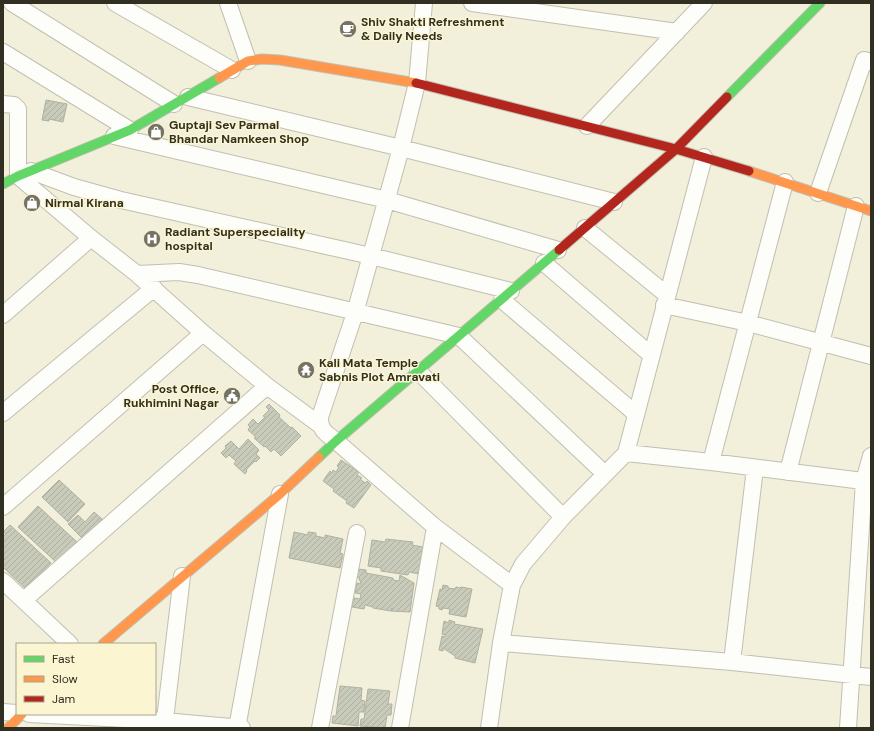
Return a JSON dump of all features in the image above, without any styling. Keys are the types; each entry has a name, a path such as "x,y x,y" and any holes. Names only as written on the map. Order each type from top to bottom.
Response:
{"street":[{"path":"12,3 181,101 401,148 614,202"},
{"path":"115,3 232,70"},
{"path":"228,3 248,61"},
{"path":"320,425 320,417 355,313 401,148 417,83 424,3"},
{"path":"472,3 677,32"},
{"path":"587,126 704,3"},
{"path":"104,643 280,494 336,441 676,149 820,3"},
{"path":"3,52 130,130"},
{"path":"12,182 130,130 248,61 262,59 280,60 417,83 676,149 785,182 864,209 822,342 788,472"},
{"path":"818,193 864,60 871,62"},
{"path":"3,104 14,105 18,109 12,182"},
{"path":"114,136 387,200 558,250"},
{"path":"489,728 501,643 512,585 523,564 563,517 626,453 704,158"},
{"path":"12,182 91,238 137,274 204,334 267,386 320,425 324,431 435,527 512,585"},
{"path":"12,182 74,186 122,200 371,256 506,296 636,414"},
{"path":"711,462 785,182"},
{"path":"585,228 666,300 871,356"},
{"path":"3,315 91,238"},
{"path":"544,263 651,355"},
{"path":"137,274 179,272 198,275 355,313 459,336 605,474"},
{"path":"3,413 154,288"},
{"path":"3,507 204,334"},
{"path":"418,371 563,517"},
{"path":"24,600 267,386"},
{"path":"626,453 868,482"},
{"path":"848,728 851,675 871,456"},
{"path":"732,662 755,468"},
{"path":"35,715 74,722 239,728 280,494"},
{"path":"400,728 435,527"},
{"path":"320,728 356,533"},
{"path":"164,725 182,576"},
{"path":"3,581 69,643"},
{"path":"501,643 732,662 871,677"},
{"path":"3,712 16,713"},
{"path":"8,728 21,715"}],"building":[{"path":"46,100 67,104 63,122 49,119 49,121 42,120"},
{"path":"269,404 280,415 279,417 301,436 281,456 274,449 271,452 265,446 264,447 248,430 250,427 248,425 253,419 258,424 265,417 263,416 269,410 266,407"},
{"path":"248,439 259,450 256,454 260,458 246,470 247,471 245,474 234,464 236,461 229,455 226,458 221,453 226,448 225,446 231,441 239,449"},
{"path":"341,460 359,472 357,475 362,478 360,479 365,483 367,481 371,485 354,508 346,503 347,501 333,491 334,489 323,481 330,471 332,473 333,470 336,472 339,467 337,466"},
{"path":"59,480 85,504 68,522 42,497"},
{"path":"38,506 77,542 57,563 18,527"},
{"path":"94,512 102,519 83,539 68,524 78,515 85,522"},
{"path":"10,525 51,563 26,589 3,567 3,535 4,536 6,534 3,532"},
{"path":"294,532 308,535 308,532 316,533 316,536 325,538 325,535 343,539 340,553 343,554 340,568 289,558"},
{"path":"386,539 413,542 412,545 423,547 419,574 409,572 408,575 381,571 381,568 368,566 372,540 385,542"},
{"path":"358,569 366,570 366,573 393,578 393,580 399,581 400,575 414,583 410,612 391,611 365,605 364,609 352,607 354,598 360,599 361,594 355,593 357,583 361,584 359,578 357,577"},
{"path":"443,585 448,586 448,588 455,589 456,587 461,587 472,589 466,617 449,614 450,609 443,608 442,610 436,606 440,589 442,590"},
{"path":"449,620 455,622 454,624 483,629 475,663 455,658 455,656 443,648 443,651 439,650 442,636 444,637 445,635 442,634 444,621 449,623"},
{"path":"340,686 362,688 361,700 365,701 364,712 359,712 358,726 332,723 333,716 336,716"},
{"path":"368,689 390,691 388,704 392,704 391,715 387,715 385,728 360,726 361,719 364,719"}],"traffic: fast":[{"path":"727,97 820,3"},
{"path":"3,184 18,176 130,130 219,78"},
{"path":"319,457 559,250"}],"traffic: slow":[{"path":"219,78 248,61 262,59 280,60 416,83"},
{"path":"749,171 871,211"},
{"path":"104,643 280,494 319,457"},
{"path":"8,728 21,715"}],"traffic: jam":[{"path":"416,83 676,149 749,171"},
{"path":"559,250 676,149 727,97"}],"place":[{"name":"Shiv Shakti Refreshment & Daily Needs","path":"348,29"},
{"name":"Guptaji Sev Parmal Bhandar Namkeen Shop","path":"156,132"},
{"name":"Nirmal Kirana","path":"32,203"},
{"name":"Radiant Superspeciality hospital","path":"152,239"},
{"name":"Kali Mata Temple Sabnis Plot Amravati","path":"306,370"},
{"name":"Post Office, Rukhimini Nagar","path":"232,396"}]}
